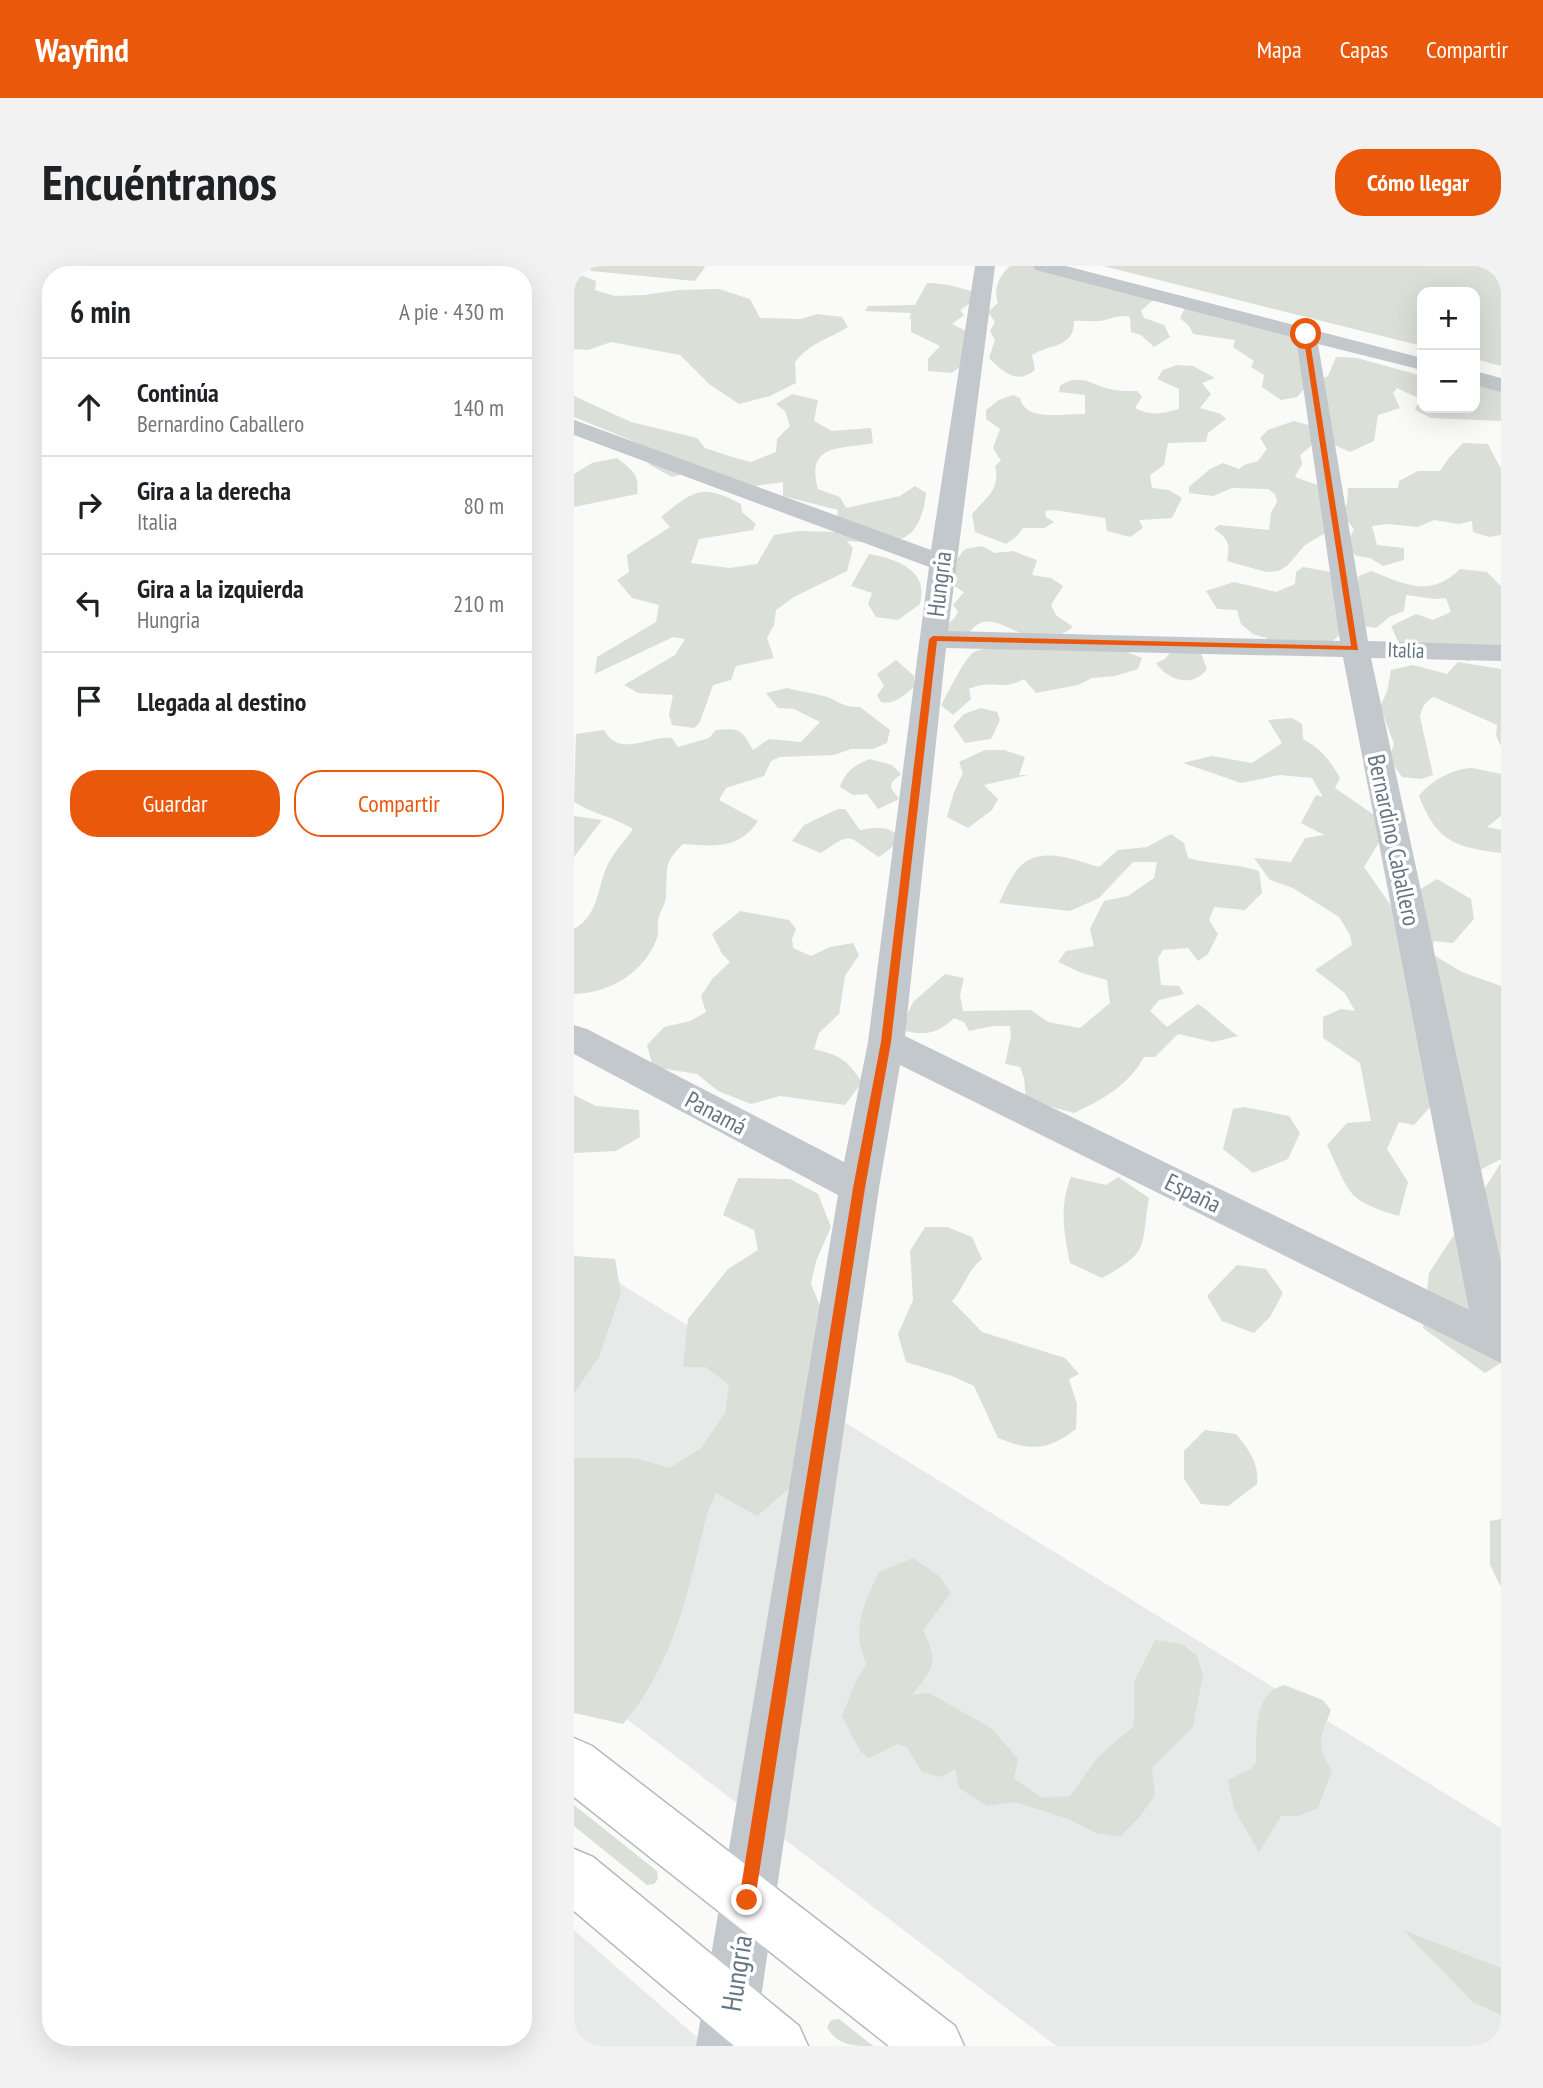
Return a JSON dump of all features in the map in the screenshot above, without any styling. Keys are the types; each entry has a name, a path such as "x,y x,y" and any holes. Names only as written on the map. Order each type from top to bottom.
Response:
{"main road":[{"path":"574,1764 935,2046"},
{"path":"574,1876 727,2026 779,2046"}],"street":[{"name":"Hungria","path":"747,1900 859,1188 886,1042 942,563 985,266"},
{"path":"1043,266 1417,363"},
{"name":"Bernardino Caballero","path":"1306,334 1355,649 1499,1344"},
{"path":"1480,379 1501,385"},
{"path":"574,427 942,563"},
{"name":"Italia","path":"933,639 1501,653"},
{"name":"Panamá","path":"574,1038 859,1188"},
{"name":"España","path":"886,1042 1499,1344"},
{"name":"Hungría","path":"727,2026 747,1900"}],"shaded area":[{"path":"587,266 705,267 695,281 591,271"},
{"path":"1010,266 1036,266 1153,300 1141,311 1144,318 1164,325 1170,337 1154,347 1141,335 1131,332 1130,317 1125,316 1101,321 1074,321 1073,330 1066,341 1032,355 1035,370 1023,376 1011,375 989,358 995,340 990,331 995,322 988,312 998,303 998,283"},
{"path":"1103,266 1501,266 1501,366 1480,360 1480,287 1417,287 1417,345"},
{"path":"583,276 596,281 595,290 615,296 719,289 750,299 760,318 801,319 817,314 842,317 848,327 801,355 795,362 796,383 770,396 739,404 709,384 680,355 611,342 588,350 574,349 574,278"},
{"path":"927,283 955,286 982,295 960,310 964,315 952,324 968,332 965,364 951,373 928,371 928,359 940,346 911,332 911,313 865,311 868,306 915,305"},
{"path":"1185,308 1303,334 1306,387 1297,397 1281,400 1262,387 1264,375 1251,367 1254,361 1233,347 1235,340 1193,334 1180,318"},
{"path":"1336,357 1357,358 1417,375 1417,398 1397,388 1393,393 1400,408 1378,415 1374,441 1350,452 1328,442 1316,381 1328,376"},
{"path":"1177,365 1193,366 1215,378 1202,383 1211,394 1200,408 1221,414 1226,419 1208,433 1206,442 1168,443 1164,465 1150,475 1152,488 1169,490 1182,498 1172,518 1139,520 1143,528 1130,537 1107,531 1105,518 1054,510 1045,511 1046,517 1054,522 1044,528 1023,528 1006,544 975,532 972,514 994,487 995,466 1001,461 993,448 1000,429 986,419 986,410 999,400 1013,395 1020,398 1023,406 1038,414 1085,414 1085,395 1059,392 1060,386 1067,382 1081,380 1114,390 1137,391 1142,397 1135,408 1140,411 1173,411 1179,409 1179,389 1157,379 1163,370"},
{"path":"1480,383 1495,385 1501,391 1501,421 1431,418 1421,413 1480,413"},
{"path":"792,394 818,400 814,421 832,431 871,428 873,443 838,448 821,456 815,474 818,489 840,497 846,508 900,496 915,486 926,493 923,511 910,533 901,539 890,542 847,541 853,548 847,571 794,597 776,610 774,625 767,638 774,658 736,666 731,680 713,685 700,722 694,728 672,725 669,715 673,695 638,693 624,685 675,655 685,639 673,637 595,674 597,657 656,622 659,605 632,598 617,580 629,572 627,555 670,527 661,517 691,495 699,493 717,493 741,504 742,512 756,524 753,530 699,539 691,563 729,568 757,564 774,535 798,531 838,532 842,536 836,525 838,510 783,496 783,482 742,488 698,470 672,477 650,465 633,441 574,417 574,396 631,422 697,438 705,448 751,462 776,452 777,439 790,426 785,411 776,404"},
{"path":"1294,421 1316,427 1323,436 1300,455 1302,464 1295,477 1323,487 1327,532 1305,545 1287,566 1278,571 1266,572 1227,561 1227,542 1214,529 1219,525 1269,530 1271,513 1277,502 1275,494 1268,489 1232,488 1213,496 1189,493 1189,487 1210,469 1223,463 1239,469 1258,461 1267,449 1260,438 1268,430"},
{"path":"1463,443 1488,444 1501,469 1501,535 1489,537 1473,532 1472,521 1459,524 1434,520 1418,527 1388,524 1372,526 1377,545 1404,548 1404,560 1383,566 1370,558 1356,556 1349,543 1354,529 1342,515 1347,503 1348,488 1398,488 1399,481 1418,471 1440,471"},
{"path":"617,458 634,473 637,494 574,507 574,474 592,463"},
{"path":"982,546 995,553 1013,551 1037,560 1032,575 1051,578 1063,586 1051,605 1056,615 1073,627 1058,635 1044,638 988,621 978,624 962,640 940,630 954,619 958,611 953,605 964,592 949,583 953,564 965,549"},
{"path":"869,554 900,563 915,575 920,583 920,604 898,620 876,617 868,604 872,593 851,586"},
{"path":"1303,567 1336,573 1345,629 1322,652 1287,651 1266,638 1253,634 1241,624 1237,610 1217,609 1206,591 1234,582 1276,592 1295,584 1296,572"},
{"path":"1460,569 1487,572 1501,586 1501,646 1469,661 1428,655 1398,641 1391,626 1416,614 1433,620 1451,612 1446,598 1406,595 1404,611 1389,617 1376,628 1358,625 1355,594 1359,576 1371,571 1406,584 1427,586 1438,584"},
{"path":"1002,646 1119,649 1142,658 1138,669 1036,693 1024,679 1016,683 977,686 969,689 971,699 953,715 941,705 970,655 980,650"},
{"path":"1172,650 1201,653 1207,669 1195,679 1174,678 1156,663 1165,659"},
{"path":"896,660 914,676 914,687 895,701 881,702 877,695 884,686 877,674"},
{"path":"1458,662 1501,669 1501,746 1496,736 1497,725 1434,697 1424,705 1420,717 1433,775 1421,779 1402,777 1389,758 1394,744 1380,706 1387,692 1391,670 1413,665 1447,674"},
{"path":"787,688 827,697 846,706 860,707 890,730 887,743 873,749 851,749 834,755 780,757 771,761 764,776 726,788 719,800 758,821 743,837 734,842 715,845 683,844 669,862 666,899 658,919 658,936 644,961 635,971 613,985 574,994 574,929 582,924 592,911 607,865 633,829 574,802 576,734 604,730 610,738 626,744 672,738 678,747 709,738 716,730 731,729 743,734 753,750 769,739 801,742 820,722 794,709 778,708 766,693"},
{"path":"981,708 997,712 1000,720 991,739 965,743 953,726 964,714"},
{"path":"1292,718 1302,724 1303,739 1329,760 1340,778 1335,788 1377,817 1384,834 1364,867 1396,913 1419,890 1437,879 1471,899 1474,919 1453,943 1434,941 1432,954 1462,972 1501,986 1501,1159 1463,1179 1432,1105 1414,1125 1399,1122 1387,1149 1408,1182 1399,1216 1368,1205 1351,1192 1327,1145 1347,1123 1371,1121 1360,1063 1323,1038 1323,1017 1341,1009 1355,1011 1345,993 1315,970 1352,945 1350,935 1339,917 1293,888 1270,880 1254,858 1291,862 1305,838 1324,835 1301,823 1316,795 1323,797 1312,778 1280,775 1241,783 1183,763 1212,756 1252,763 1282,743 1268,720"},
{"path":"985,750 1004,750 1025,757 1019,775 1028,775 984,785 998,799 992,810 968,828 947,817 963,773 959,762"},
{"path":"870,759 892,765 901,774 892,782 891,788 899,799 878,809 867,794 853,795 840,787 851,769"},
{"path":"1472,768 1501,774 1501,816 1487,827 1501,830 1501,853 1471,848 1450,840 1433,823 1419,796 1443,776"},
{"path":"838,809 845,809 860,830 883,828 903,839 879,857 851,839 840,841 821,853 792,841 804,825"},
{"path":"574,816 602,820 574,857"},
{"path":"1171,834 1184,843 1188,858 1259,871 1262,893 1245,910 1214,907 1209,920 1218,934 1208,954 1198,961 1188,948 1163,950 1158,958 1161,985 1179,986 1184,994 1159,1000 1150,1011 1167,1027 1198,1004 1238,1036 1213,1042 1178,1034 1155,1057 1144,1057 1131,1076 1114,1091 1074,1113 1026,1100 1020,1067 1005,1064 1011,1036 1010,1026 969,1031 964,1022 954,1018 929,1033 900,1030 913,1002 945,974 964,978 960,995 963,1011 1031,1010 1048,1022 1080,1028 1110,1003 1107,980 1058,962 1066,951 1094,946 1090,929 1104,901 1128,896 1154,878 1157,862 1133,862 1099,898 1070,911 999,903 1018,869 1035,857 1063,857 1099,867 1118,850 1147,847"},
{"path":"740,911 789,920 796,929 792,939 793,948 811,956 830,947 853,943 859,955 845,976 839,1014 819,1033 814,1049 842,1060 862,1082 845,1105 780,1096 751,1104 718,1091 697,1074 653,1067 647,1045 664,1027 690,1021 706,1012 701,996 713,978 730,962 722,954 712,934"},
{"path":"574,1095 596,1106 639,1110 640,1137 616,1151 574,1153"},
{"path":"1244,1107 1289,1116 1300,1133 1288,1159 1253,1173 1223,1149 1233,1109"},
{"path":"1501,1163 1501,1363 1485,1373 1423,1328 1429,1273"},
{"path":"1071,1177 1106,1185 1118,1177 1149,1198 1143,1239 1136,1255 1102,1278 1070,1263 1064,1209"},
{"path":"738,1178 790,1179 818,1194 831,1227 816,1261 811,1284 825,1318 810,1470 757,1516 716,1493 707,1514 677,1625 641,1701 623,1724 574,1713 574,1458 635,1458 670,1468 701,1448 725,1413 729,1385 706,1367 683,1367 688,1319 728,1269 758,1250 754,1230 723,1215"},
{"path":"925,1227 947,1227 972,1237 982,1259 952,1301 982,1332 1065,1358 1079,1374 1069,1379 1077,1404 1076,1429 1057,1442 1030,1447 998,1438 974,1386 952,1376 906,1362 898,1334 913,1300 910,1251"},
{"path":"574,1255 1501,1828 1501,2046 1056,2046 574,1679"},
{"path":"574,1256 615,1259 621,1293 599,1357 574,1393"},
{"path":"1237,1265 1266,1269 1283,1293 1270,1317 1254,1333 1222,1321 1207,1296"},
{"path":"1205,1430 1236,1434 1255,1463 1257,1484 1228,1506 1201,1504 1184,1479 1184,1451"},
{"path":"1501,1519 1501,1587 1490,1565 1490,1521"},
{"path":"913,1558 939,1576 951,1593 923,1630 931,1651 932,1665 912,1695 929,1693 991,1728 1018,1759 1014,1779 1042,1798 1070,1796 1098,1757 1134,1726 1134,1682 1155,1640 1182,1644 1197,1656 1203,1675 1193,1727 1152,1768 1155,1795 1120,1837 1096,1833 1069,1819 1015,1802 987,1806 959,1788 955,1769 942,1777 922,1772 907,1747 897,1744 869,1758 860,1751 842,1716 856,1681 867,1664 860,1640 861,1618 879,1572"},
{"path":"1284,1685 1323,1700 1331,1710 1324,1727 1321,1747 1332,1770 1318,1808 1299,1816 1281,1816 1259,1852 1234,1809 1228,1780 1252,1768 1256,1762 1261,1706 1266,1697"},
{"path":"574,1805 657,1871 658,1879 654,1884 647,1885 574,1826"},
{"path":"574,1930 707,2046 574,2046"},
{"path":"1403,1930 1501,1968 1501,2015 1473,2002"},
{"path":"839,2019 873,2046 853,2045 836,2038 827,2027 831,2020"}],"route":[{"path":"747,1900 859,1188 886,1042 933,639 1355,649 1306,334"}]}
